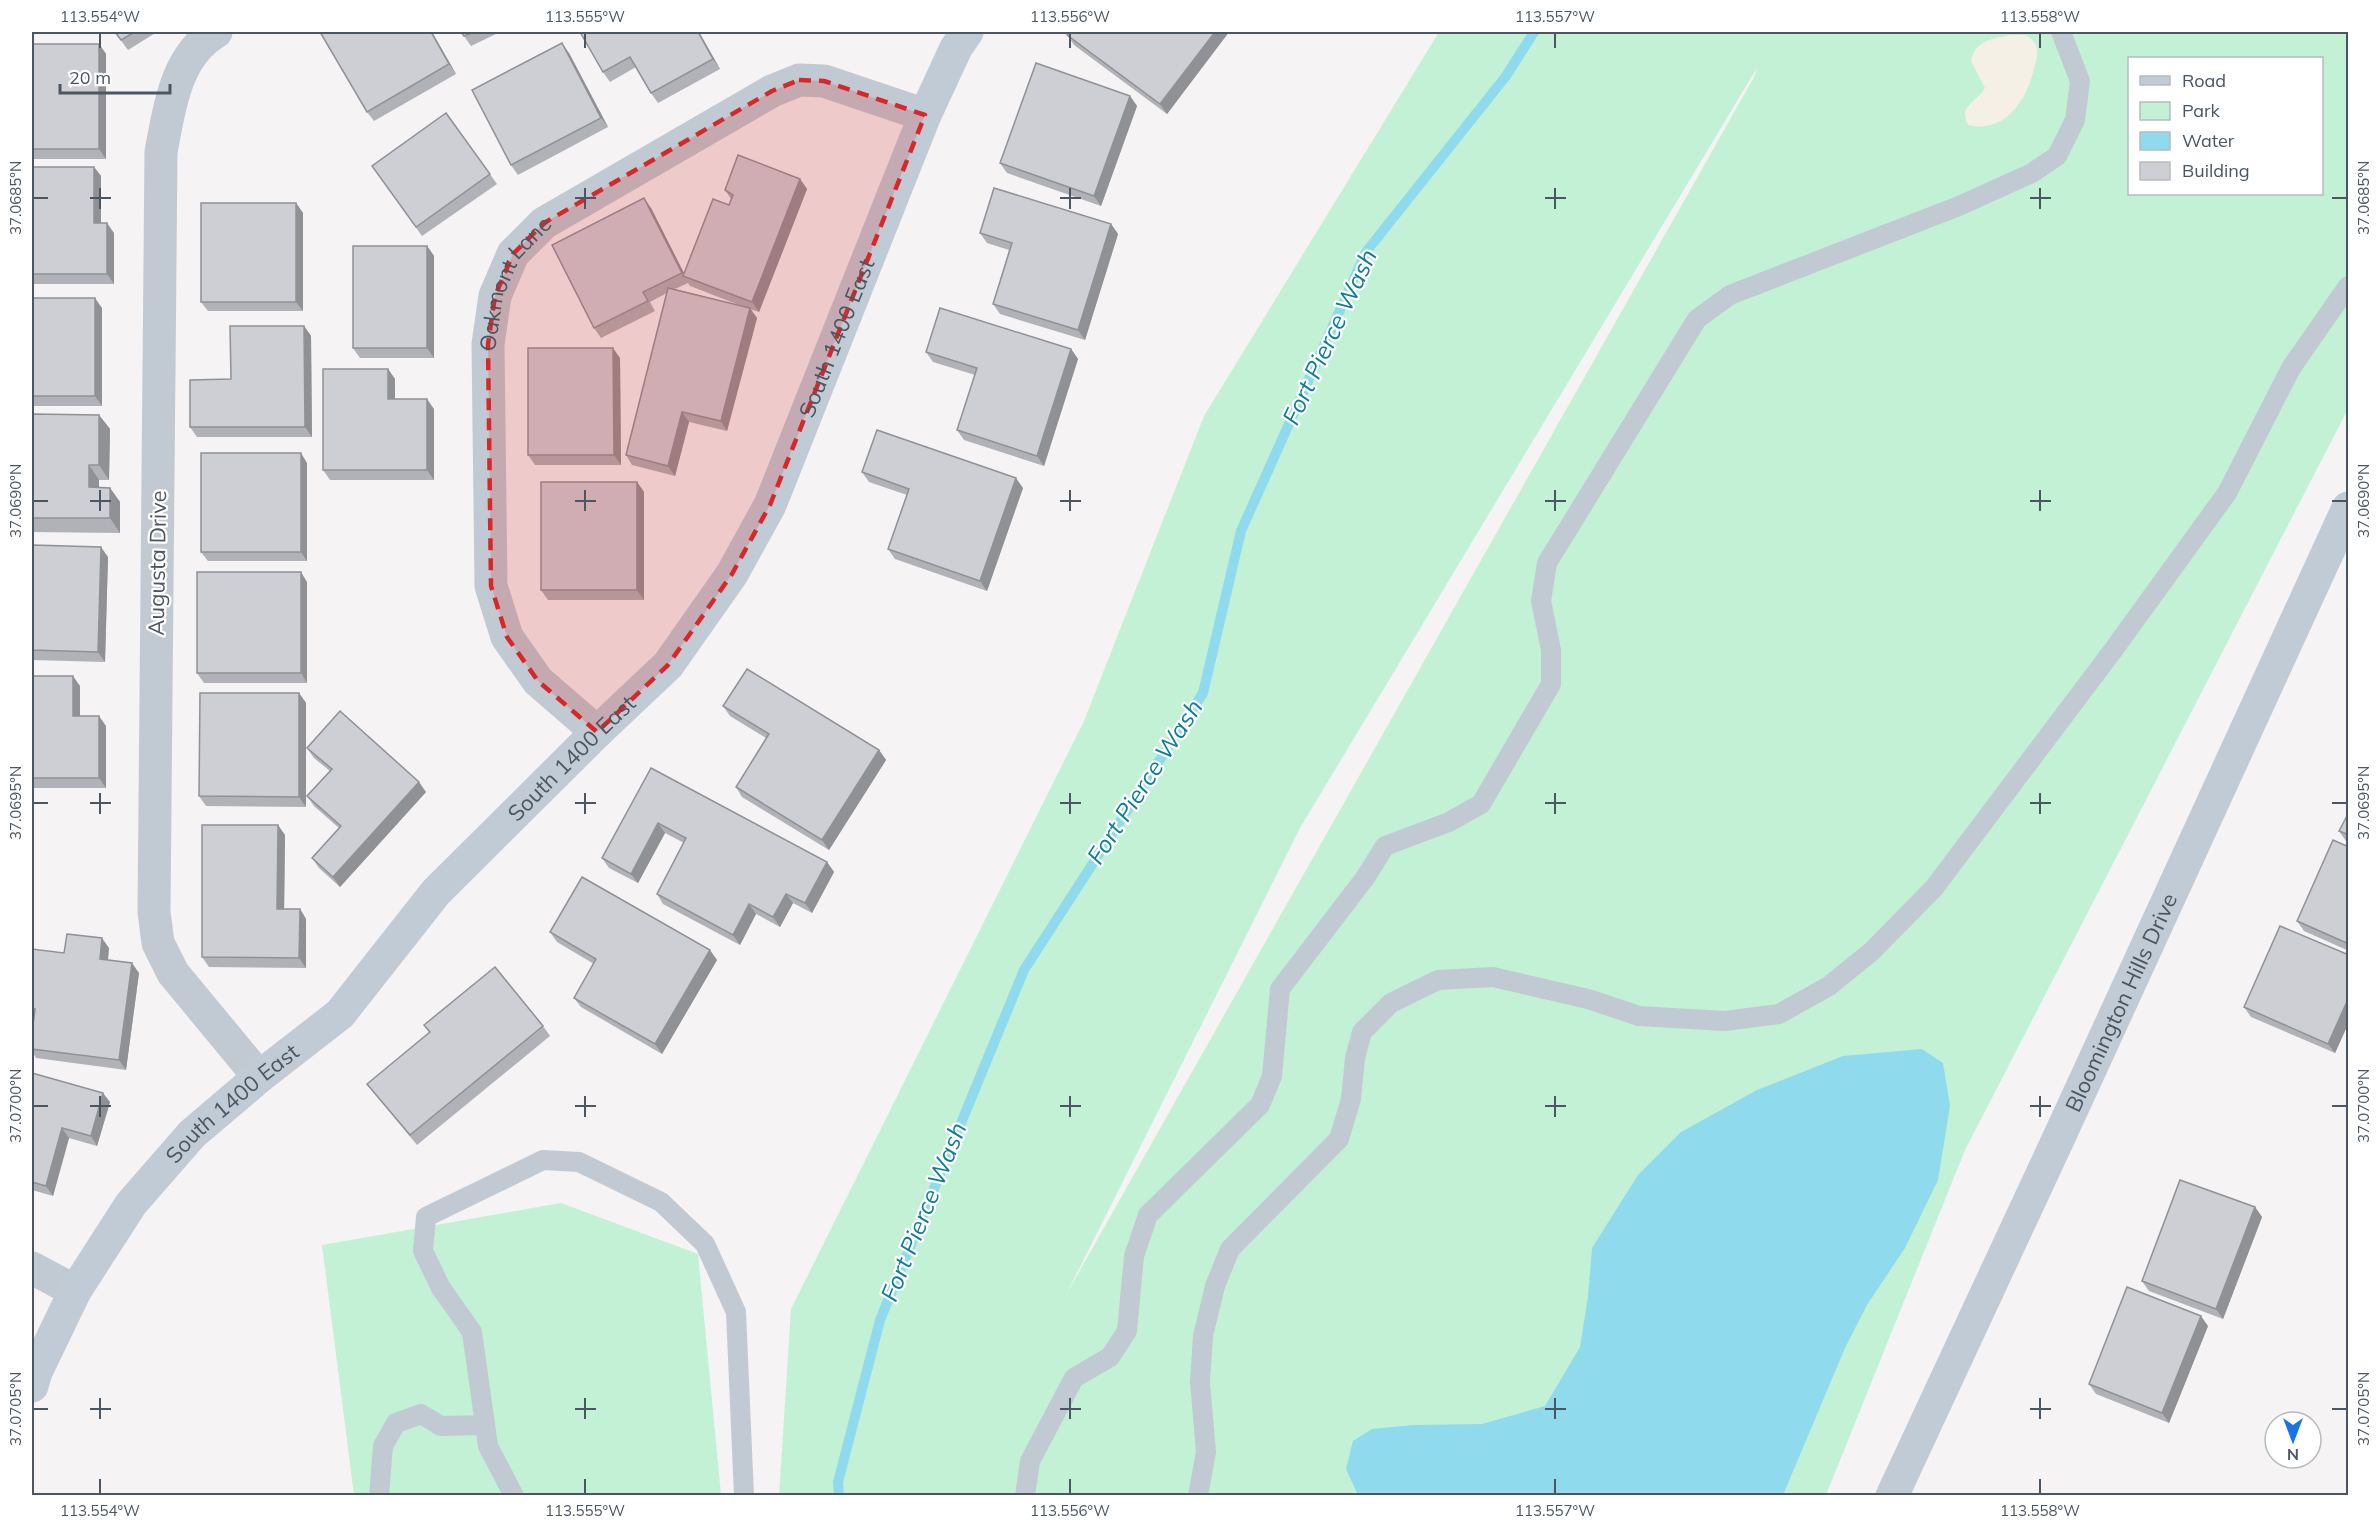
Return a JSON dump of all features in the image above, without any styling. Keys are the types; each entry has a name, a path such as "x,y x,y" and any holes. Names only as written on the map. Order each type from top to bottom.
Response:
{"street":[{"name":"Augusta Drive","path":"216,32 186,61 170,103 161,152 154,912 158,943 173,973 259,1077"},
{"name":"South 1400 East","path":"32,1386 36,1372 75,1291 131,1204 184,1143 259,1077 340,1014 435,892 597,732 668,666 732,573 770,504 925,115 956,48 967,32"},
{"name":"Oakmont Lane","path":"597,732 538,681 507,637 491,586 488,344 495,296 513,254 544,223 772,90 799,80 824,81 925,115"},
{"name":"Bloomington Hills Drive","path":"1892,1496 2349,508"},
{"path":"32,1268 75,1291"}],"lane":[{"path":"1025,1496 1030,1461 1074,1378 1110,1357 1127,1331 1134,1256 1148,1215 1260,1105 1272,1076 1280,989 1365,878 1385,846 1449,822 1481,804 1551,684 1551,650 1541,601 1547,563 1697,319 1730,295 1959,206 2032,173 2057,156 2075,120 2080,81 2061,32"},
{"path":"1198,1496 1206,1452 1200,1382 1203,1336 1215,1286 1230,1249 1339,1139 1351,1100 1355,1058 1362,1032 1391,1003 1438,980 1493,977 1588,999 1639,1016 1725,1021 1779,1014 1829,986 1871,952 1934,888 2114,649 2227,493 2291,368 2349,286"},
{"path":"514,1496 488,1446 472,1332 441,1288 423,1251 426,1217 543,1160 579,1162 661,1202 705,1244 736,1312 744,1496"},
{"path":"379,1496 383,1446 396,1423 422,1414 441,1426 485,1425"}],"highlighted area":[{"path":"799,80 824,81 925,115 770,505 732,574 668,665 597,732 538,681 507,637 491,586 488,344 495,296 513,254 544,223 772,91"}],"green space":[{"path":"1439,32 2348,32 2348,409 1965,1150 1826,1495 779,1496 791,1309 1084,721 1204,416","holes":["1757,68 1754,77 1066,1295 1300,828"]},
{"path":"561,1203 698,1254 721,1495 354,1495 322,1245"}],"sand":[{"path":"2011,35 2026,35 2037,48 2031,80 2026,92 2012,112 2003,119 1993,124 1968,125 1965,113 1967,108 1985,88 1971,61 1973,54 1985,42"}],"water":[{"path":"1922,1049 1943,1063 1950,1106 1938,1180 1905,1248 1867,1305 1845,1348 1783,1495 1362,1496 1357,1493 1346,1469 1353,1441 1372,1429 1413,1425 1482,1424 1545,1406 1580,1347 1588,1297 1592,1248 1638,1175 1681,1132 1757,1090 1843,1056"}],"building":[{"path":"115,32 135,32 121,40"},
{"path":"320,32 431,32 449,64 367,112"},
{"path":"461,32 474,32 464,36"},
{"path":"580,32 698,32 713,59 651,93 630,57 603,72"},
{"path":"1070,32 1215,32 1160,104 1067,35"},
{"path":"562,43 601,118 511,165 472,90"},
{"path":"32,44 99,44 99,149 32,149"},
{"path":"1036,63 1130,96 1094,196 1000,163"},
{"path":"446,113 490,174 416,227 372,166"},
{"path":"738,155 800,179 752,302 683,276 713,199 729,205 733,195 725,190"},
{"path":"32,167 94,167 94,223 107,223 107,274 32,274"},
{"path":"994,188 1111,224 1078,330 993,304 1012,243 980,233"},
{"path":"644,198 682,273 643,292 648,301 594,328 552,245"},
{"path":"201,203 296,203 296,302 201,302"},
{"path":"353,246 427,246 427,348 353,348"},
{"path":"668,288 750,308 721,421 682,412 668,466 626,455"},
{"path":"32,298 95,298 95,396 32,396"},
{"path":"940,308 1071,349 1037,456 957,430 977,368 926,352"},
{"path":"230,326 304,326 305,427 190,427 190,380 231,379"},
{"path":"528,348 613,348 614,455 528,455"},
{"path":"323,369 388,369 388,399 427,399 427,470 323,470"},
{"path":"32,414 99,415 99,465 89,465 89,487 110,488 110,518 32,518"},
{"path":"877,430 1016,478 980,581 888,549 909,489 862,472"},
{"path":"201,453 301,453 301,552 201,552"},
{"path":"541,482 637,482 637,590 541,590"},
{"path":"32,545 101,547 98,652 32,650"},
{"path":"197,572 301,572 301,673 197,673"},
{"path":"747,669 879,750 822,840 736,787 769,734 723,706"},
{"path":"32,676 73,676 73,716 99,716 99,778 32,778"},
{"path":"200,693 299,693 299,797 199,796"},
{"path":"340,711 419,782 333,877 312,858 341,826 307,796 332,769 307,748"},
{"path":"651,768 827,862 805,903 786,894 773,917 749,904 733,935 657,894 686,838 658,823 631,874 602,858"},
{"path":"2349,812 2349,835 2339,831"},
{"path":"202,825 278,825 277,909 300,909 299,958 202,957"},
{"path":"2333,840 2349,847 2349,944 2297,921"},
{"path":"582,877 710,950 655,1044 574,998 596,959 550,932"},
{"path":"2280,926 2349,955 2349,997 2328,1044 2244,1007"},
{"path":"67,934 102,938 100,959 132,963 119,1060 32,1049 35,1009 32,1009 32,949 64,953"},
{"path":"495,967 543,1026 410,1135 367,1084 430,1032 424,1025"},
{"path":"32,1073 103,1093 91,1136 62,1128 46,1186 32,1182"},
{"path":"2180,1180 2255,1207 2216,1309 2142,1281"},
{"path":"2127,1287 2201,1316 2162,1413 2089,1384"}],"waterway":[{"name":"Fort Pierce Wash","path":"839,1496 838,1482 880,1320 1024,970 1203,693 1241,531 1366,252 1506,76 1534,32"}]}
